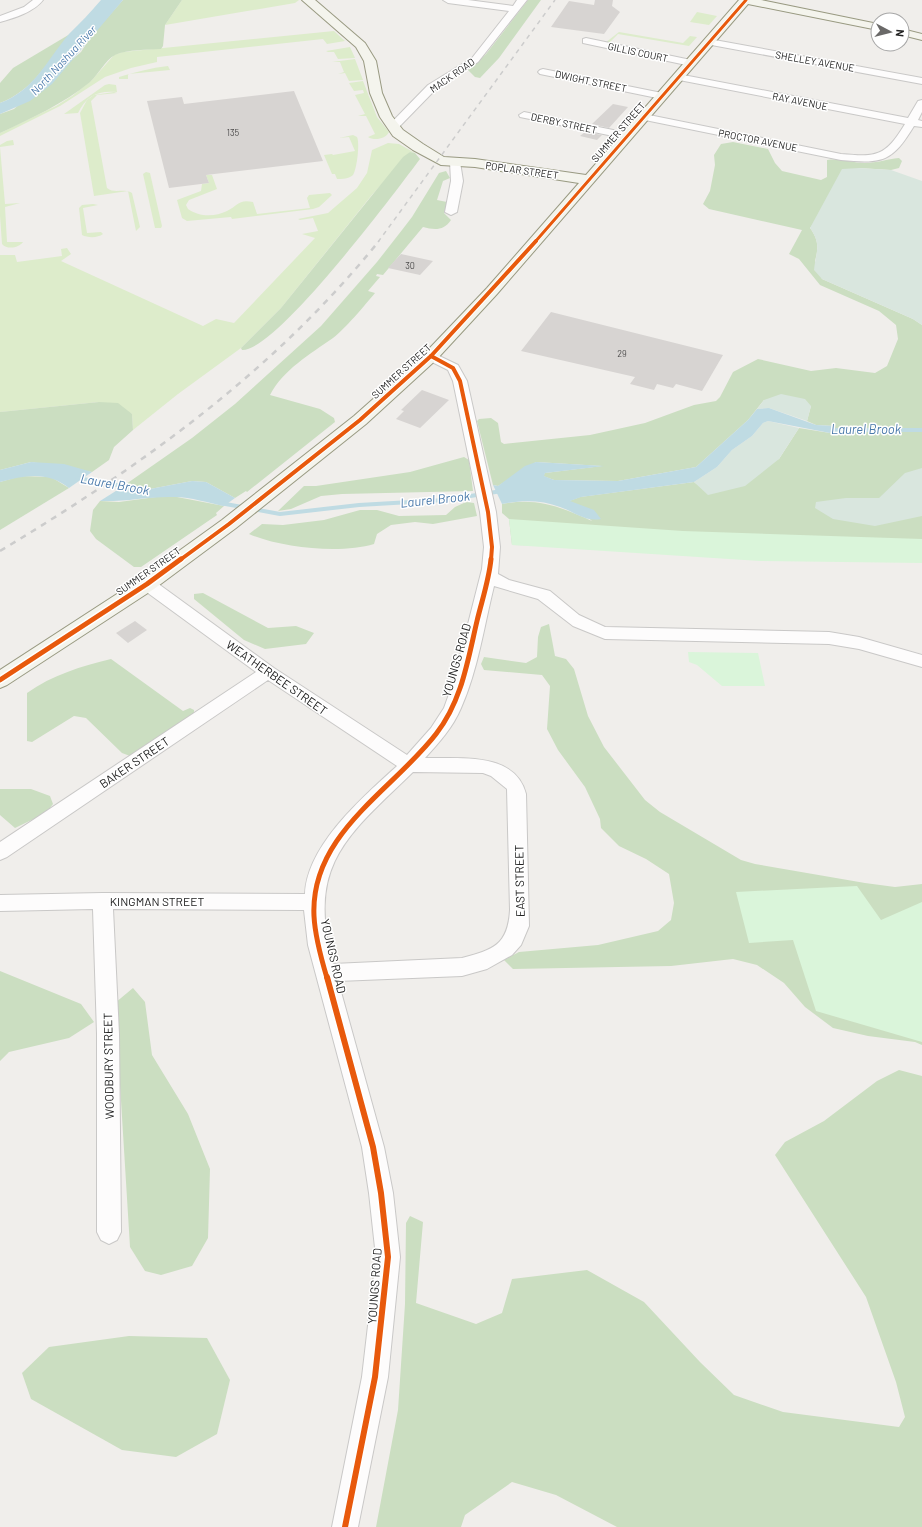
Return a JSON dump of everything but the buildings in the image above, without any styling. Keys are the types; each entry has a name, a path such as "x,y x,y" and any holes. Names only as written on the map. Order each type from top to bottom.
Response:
{"main road":[{"path":"311,0 350,35 365,51 370,61 376,93 393,127"},
{"path":"746,0 870,25"},
{"name":"SUMMER STREET","path":"0,680 147,584 229,524 360,420 431,356 492,291 746,0"},
{"path":"910,34 922,36"},
{"name":"POPLAR STREET","path":"393,127 405,139 438,159 589,180"}],"street":[{"path":"448,0 516,9"},
{"name":"MACK ROAD","path":"393,127 432,87 475,60 522,0"},
{"path":"0,19 34,3"},
{"name":"GILLIS COURT","path":"586,41 691,63"},
{"name":"SHELLEY AVENUE","path":"709,42 922,81"},
{"name":"DWIGHT STREET","path":"543,72 662,96"},
{"name":"RAY AVENUE","path":"678,77 922,124"},
{"path":"911,122 922,103"},
{"name":"DERBY STREET","path":"524,115 628,136"},
{"name":"PROCTOR AVENUE","path":"644,116 841,157 872,158 887,155 911,122"},
{"path":"452,212 457,181 455,162"},
{"name":"YOUNGS ROAD","path":"345,1527 375,1377 388,1257 383,1207 373,1148 318,944 314,902 321,868 334,844 360,811 409,765 437,733 457,697 475,630 486,580 492,537 463,395 457,372 453,368 431,356"},
{"path":"486,580 563,611 582,624 606,633 829,638 859,643 922,661"},
{"name":"WEATHERBEE STREET","path":"147,584 320,708 409,765"},
{"name":"BAKER STREET","path":"0,852 268,672"},
{"name":"EAST STREET","path":"326,973 462,967 477,964 492,958 505,949 517,934 520,910 517,794 515,786 503,775 484,766 409,765"},
{"name":"KINGMAN STREET","path":"0,904 103,901 314,902"},
{"name":"WOODBURY STREET","path":"103,901 108,1034 109,1232"}],"green space":[{"path":"123,0 182,0 165,25 163,46 161,49 132,51 120,53 111,57 90,82 80,90 47,110 0,133 0,114 14,109 81,52 92,35"},
{"path":"182,0 299,0 295,3 165,25"},
{"path":"528,0 541,0 499,58 480,78 475,77 468,70 486,54"},
{"path":"697,12 717,16 709,25 690,22"},
{"path":"334,31 345,41 327,44 323,39 157,57 157,62 131,68 105,77 60,106 0,136 0,133 56,106 72,96 92,80 114,55 123,52"},
{"path":"619,32 683,43 690,36 697,37 689,46 618,34 608,44 605,43"},
{"path":"70,34 40,74 31,83 22,91 0,103 0,83 13,68"},
{"path":"350,47 355,58 338,59 334,52 326,51"},
{"path":"355,59 363,80 349,81 345,73 338,74 344,72 340,62 332,62"},
{"path":"168,66 170,70 130,74"},
{"path":"128,74 128,79 119,79 119,77"},
{"path":"363,81 377,117 389,132 380,139 368,137 375,134 366,116 358,116 365,114 355,95 364,93 363,90 354,91 349,83"},
{"path":"105,85 116,85 117,92 104,92 93,95 85,102 78,113 64,114"},
{"path":"114,92 117,93 97,95 91,101 107,188 113,191 127,191 94,196 80,113 87,100 94,95"},
{"path":"353,135 357,137 358,140 358,150 357,162 353,175 350,177 337,179 335,174 332,174 324,155 355,151 349,137 339,138"},
{"path":"13,140 14,145 0,147 0,145 7,141"},
{"path":"733,142 768,149 775,163 782,171 821,180 827,177 827,160 865,163 899,158 902,161 899,168 891,170 859,168 810,228 816,240 817,251 815,261 822,279 913,319 922,325 922,550 512,545 509,519 502,513 502,504 515,502 538,503 570,511 592,521 569,501 580,497 694,482 702,488 779,459 799,428 830,433 835,426 816,425 807,421 811,406 764,400 748,420 696,467 618,481 554,480 543,476 545,473 602,466 536,462 498,486 493,485 477,421 479,419 491,418 498,423 501,442 504,444 590,435 645,423 694,405 716,401 720,397 733,372 758,359 811,371 836,368 875,373 887,366 898,339 896,325 879,311 820,285 799,259 789,254 802,230 709,209 703,204 710,191 715,165 714,155 721,144"},
{"path":"388,143 399,144 415,153 410,152 371,196 281,308 241,348 178,394 133,430 132,414 99,402 0,412 0,255 15,255 17,262 62,256 61,249 67,248 71,254 61,261 203,326 216,319 234,323 315,238 302,234 318,231 313,218 298,219 328,213 357,188 367,173 372,150"},
{"path":"0,147 5,204 20,203 5,207 7,242 23,242 19,246 13,248 2,244 0,216"},
{"path":"410,152 415,153 420,159 387,203 335,267 281,326 258,344 242,350 241,348 281,308 403,157"},
{"path":"446,171 450,178 443,181 437,200 447,202 444,213 451,220 448,224 438,229 423,227 383,275 377,274 376,276 380,277 368,291 375,293 355,317 333,338 306,356 290,370 275,386 270,395 320,409 334,418 335,422 247,492 246,491 235,498 206,482 192,481 150,489 119,489 192,438 235,404 321,326 377,262 402,230 412,217 439,173"},
{"path":"146,172 150,173 162,226 161,228 155,228 143,174"},
{"path":"206,175 212,175 217,189 189,200 186,205 192,212 202,215 222,213 244,201 253,202 257,214 310,208 307,198 309,195 330,193 332,195 319,207 313,209 232,219 231,217 187,221 182,218 177,200 201,191 202,184 209,183"},
{"path":"128,191 132,193 140,227 136,231"},
{"path":"82,205 98,205 83,208 87,233 101,232 103,234 96,237 87,237 82,235 79,208"},
{"path":"99,402 118,403 132,414 133,430 114,447 109,460 92,472 31,462 0,470 0,412"},
{"path":"464,457 469,460 473,491 342,494 321,496 291,509 278,511 304,486 316,486 410,472"},
{"path":"21,476 51,477 69,488 0,530 0,482"},
{"path":"156,497 177,497 224,506 216,513 217,515 141,567 134,567 96,539 90,531 93,510 100,501 119,502"},
{"path":"466,502 474,503 477,516 433,524 415,522 391,525 377,534 374,544 360,547 345,549 311,548 277,543 249,534 262,524 283,525 324,520 360,510 377,510 399,516 446,515 455,507"},
{"path":"509,519 683,531 922,539 922,563 760,561 512,545"},
{"path":"203,593 268,628 296,626 314,633 306,644 265,649 244,640 194,599 194,594"},
{"path":"549,624 555,656 566,659 574,669 588,716 604,747 645,800 660,812 741,860 755,864 895,887 922,884 922,1045 915,1042 868,1036 833,1028 805,1007 784,983 757,965 733,959 671,966 513,969 504,960 519,952 598,945 658,931 671,920 674,903 669,874 646,859 619,846 601,828 600,819 585,787 558,750 547,729 550,686 542,675 484,670 481,664 484,657 526,663 537,657 538,637 541,627"},
{"path":"688,652 758,653 765,686 722,686 697,665 689,662"},
{"path":"111,659 183,711 190,708 194,710 194,715 130,756 122,753 86,718 74,716 32,742 27,741 27,693 57,676"},
{"path":"0,789 31,789 50,796 53,804 46,813 15,828 0,815"},
{"path":"857,886 881,920 922,902 922,1042 816,1011 793,940 749,943 736,892"},
{"path":"0,971 81,1004 94,1022 69,1038 9,1052 0,1061"},
{"path":"133,988 145,1002 152,1055 188,1114 210,1169 208,1238 192,1266 161,1275 145,1271 130,1247 115,1003"},
{"path":"899,1070 922,1076 922,1527 617,1527 556,1495 512,1482 465,1515 461,1527 376,1527 398,1410 405,1304 406,1223 410,1216 423,1222 416,1303 476,1324 502,1313 512,1279 587,1270 644,1302 700,1362 734,1395 783,1412 899,1427 905,1417 896,1382 866,1297 775,1155 785,1142 824,1121 877,1081"},
{"path":"129,1336 207,1338 230,1380 217,1434 176,1457 122,1450 31,1399 22,1373 49,1347"}],"shaded area":[{"path":"859,168 891,170 922,181 922,325 913,319 822,279 814,270 817,244 814,234 810,228 842,169"},
{"path":"781,394 805,399 811,406 807,421 769,408 757,409 764,400"},
{"path":"768,421 799,428 779,459 745,486 708,495 694,482 717,467 732,450 752,436 763,423"},
{"path":"922,468 922,516 875,526 833,519 815,508 816,502 846,498 879,498 905,473"}],"water":[{"name":"North Nashua River","path":"101,0 123,0 52,84 30,101 0,114 0,103 22,91 31,83 69,34"},
{"path":"769,408 816,425 835,426 830,433 768,421 763,423 752,436 732,450 717,467 694,482 581,497 570,501 594,510 601,519 595,520 585,518 560,507 546,503 524,501 502,504 493,485 498,486 525,466 536,462 604,466 545,473 544,476 554,480 618,481 696,467 748,420 757,409"},
{"path":"31,462 64,464 92,472 69,488 53,479 36,476 27,476 0,482 0,470"},
{"path":"192,481 206,482 235,498 224,506 181,497 156,497 119,501 100,501 119,489 150,489"}],"waterway":[{"name":"Laurel Brook","path":"827,430 922,430"},
{"name":"Laurel Brook","path":"77,478 145,490"},
{"name":"Laurel Brook","path":"220,503 280,514 359,505 445,500 502,491"}],"railway":[{"path":"378,242 555,0"},
{"path":"0,551 105,485 155,450 203,413 250,374 295,333 338,288 379,241"}],"cycle path":[{"path":"0,680 147,584 229,524 360,420 431,356 492,291 746,0"},
{"path":"345,1527 375,1377 388,1257 381,1193 373,1147 318,945 314,916 315,890 321,868 334,843 361,811 409,765 437,733 452,709 462,683 490,569 492,547 488,512 460,381 453,368 431,356"}]}
